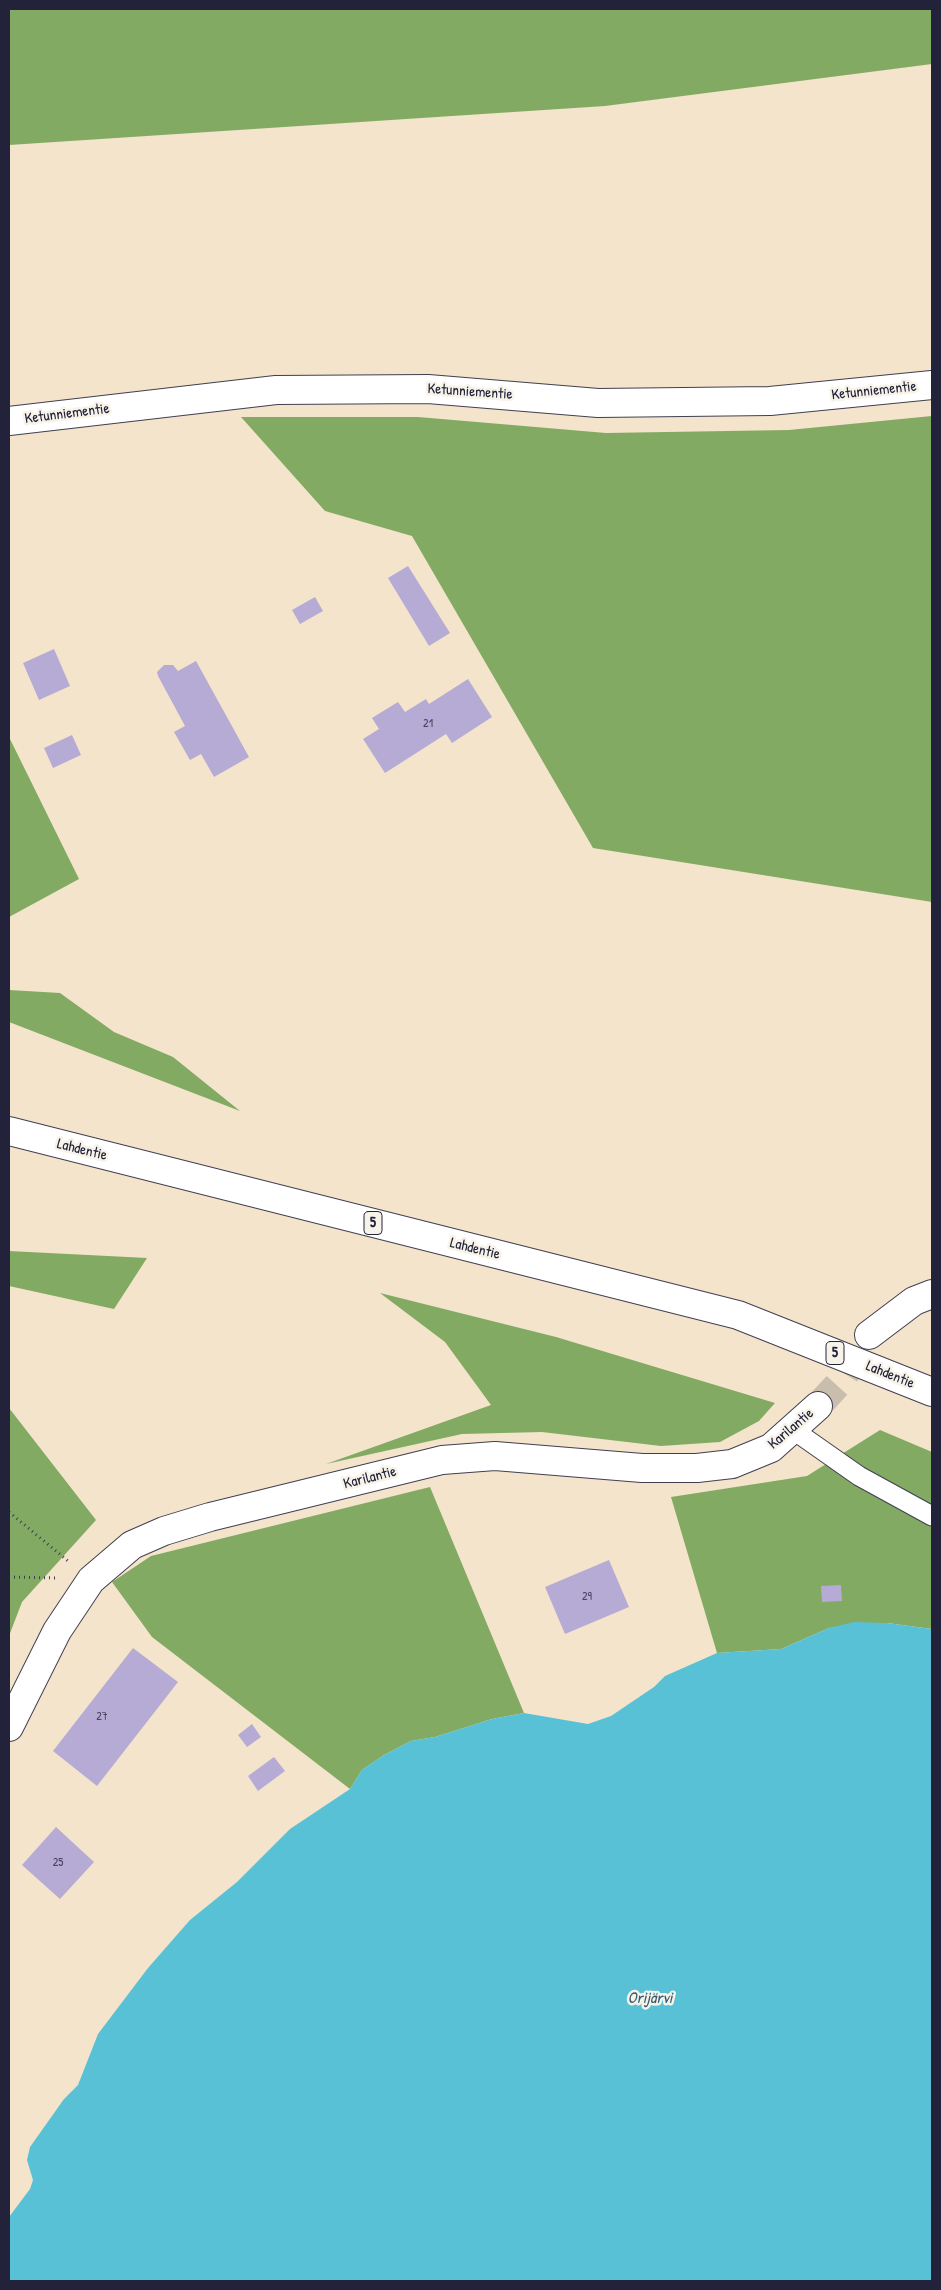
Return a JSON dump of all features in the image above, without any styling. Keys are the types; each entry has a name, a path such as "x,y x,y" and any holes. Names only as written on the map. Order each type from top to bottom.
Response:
{"main road":[{"name":"Ketunniementie","path":"9,421 276,390 428,388 598,403 770,401 932,385"},
{"name":"Lahdentie","path":"9,1132 738,1315 932,1392"},
{"path":"868,1334 914,1301 932,1294"},
{"name":"Karilantie","path":"9,1727 57,1631 91,1580 132,1546 164,1531 210,1517 442,1460 495,1456 642,1468 696,1468 732,1464 771,1448 818,1406"}],"lane":[{"path":"792,1429 859,1476 932,1516"}],"path":[{"path":"9,1512 91,1580"},
{"path":"9,1577 91,1580"}],"green space":[{"path":"9,9 932,9 932,64 605,106 9,145"},
{"path":"932,416 932,902 593,848 412,536 325,511 241,417 418,417 606,433 789,430"},
{"path":"9,737 79,879 9,917"},
{"path":"9,990 60,993 114,1032 173,1057 240,1111 9,1022"},
{"path":"9,1251 147,1258 114,1309 9,1286"},
{"path":"380,1293 556,1337 775,1403 759,1421 720,1442 661,1446 542,1432 462,1434 326,1464 491,1405 445,1342"},
{"path":"9,1408 96,1520 22,1602 9,1636"},
{"path":"880,1430 932,1452 932,1629 887,1623 829,1628 781,1649 717,1653 671,1497 807,1476"},
{"path":"430,1487 524,1713 492,1719 435,1737 411,1741 384,1755 362,1770 350,1789 152,1637 112,1582 151,1556"}],"water":[{"name":"Orijärvi","path":"854,1622 887,1623 932,1629 932,2281 9,2281 9,2217 30,2189 33,2180 27,2160 30,2147 64,2099 78,2085 98,2034 148,1968 190,1920 237,1882 290,1829 350,1789 362,1770 384,1755 411,1741 435,1737 492,1719 524,1713 588,1724 611,1716 654,1687 665,1676 717,1653 781,1649 829,1628"}],"building":[{"path":"408,566 450,633 429,646 388,578"},
{"path":"315,597 323,611 300,624 292,610"},
{"path":"54,649 70,686 39,700 23,663"},
{"path":"196,661 249,757 214,777 201,754 190,760 174,732 185,726 157,672 164,665 173,665 178,671"},
{"path":"468,679 492,717 452,743 446,734 385,773 363,739 379,729 372,718 398,702 405,712 426,699 429,704"},
{"path":"72,735 81,755 53,768 44,748"},
{"path":"609,1560 629,1607 565,1634 545,1587"},
{"path":"841,1585 842,1601 822,1602 821,1586"},
{"path":"133,1648 178,1682 97,1786 53,1751"},
{"path":"252,1724 261,1737 247,1747 238,1735"},
{"path":"274,1757 285,1771 258,1791 248,1776"},
{"path":"56,1827 94,1862 60,1899 22,1865"}],"tunnel":[{"path":"818,1406 841,1381 869,1335"}]}
